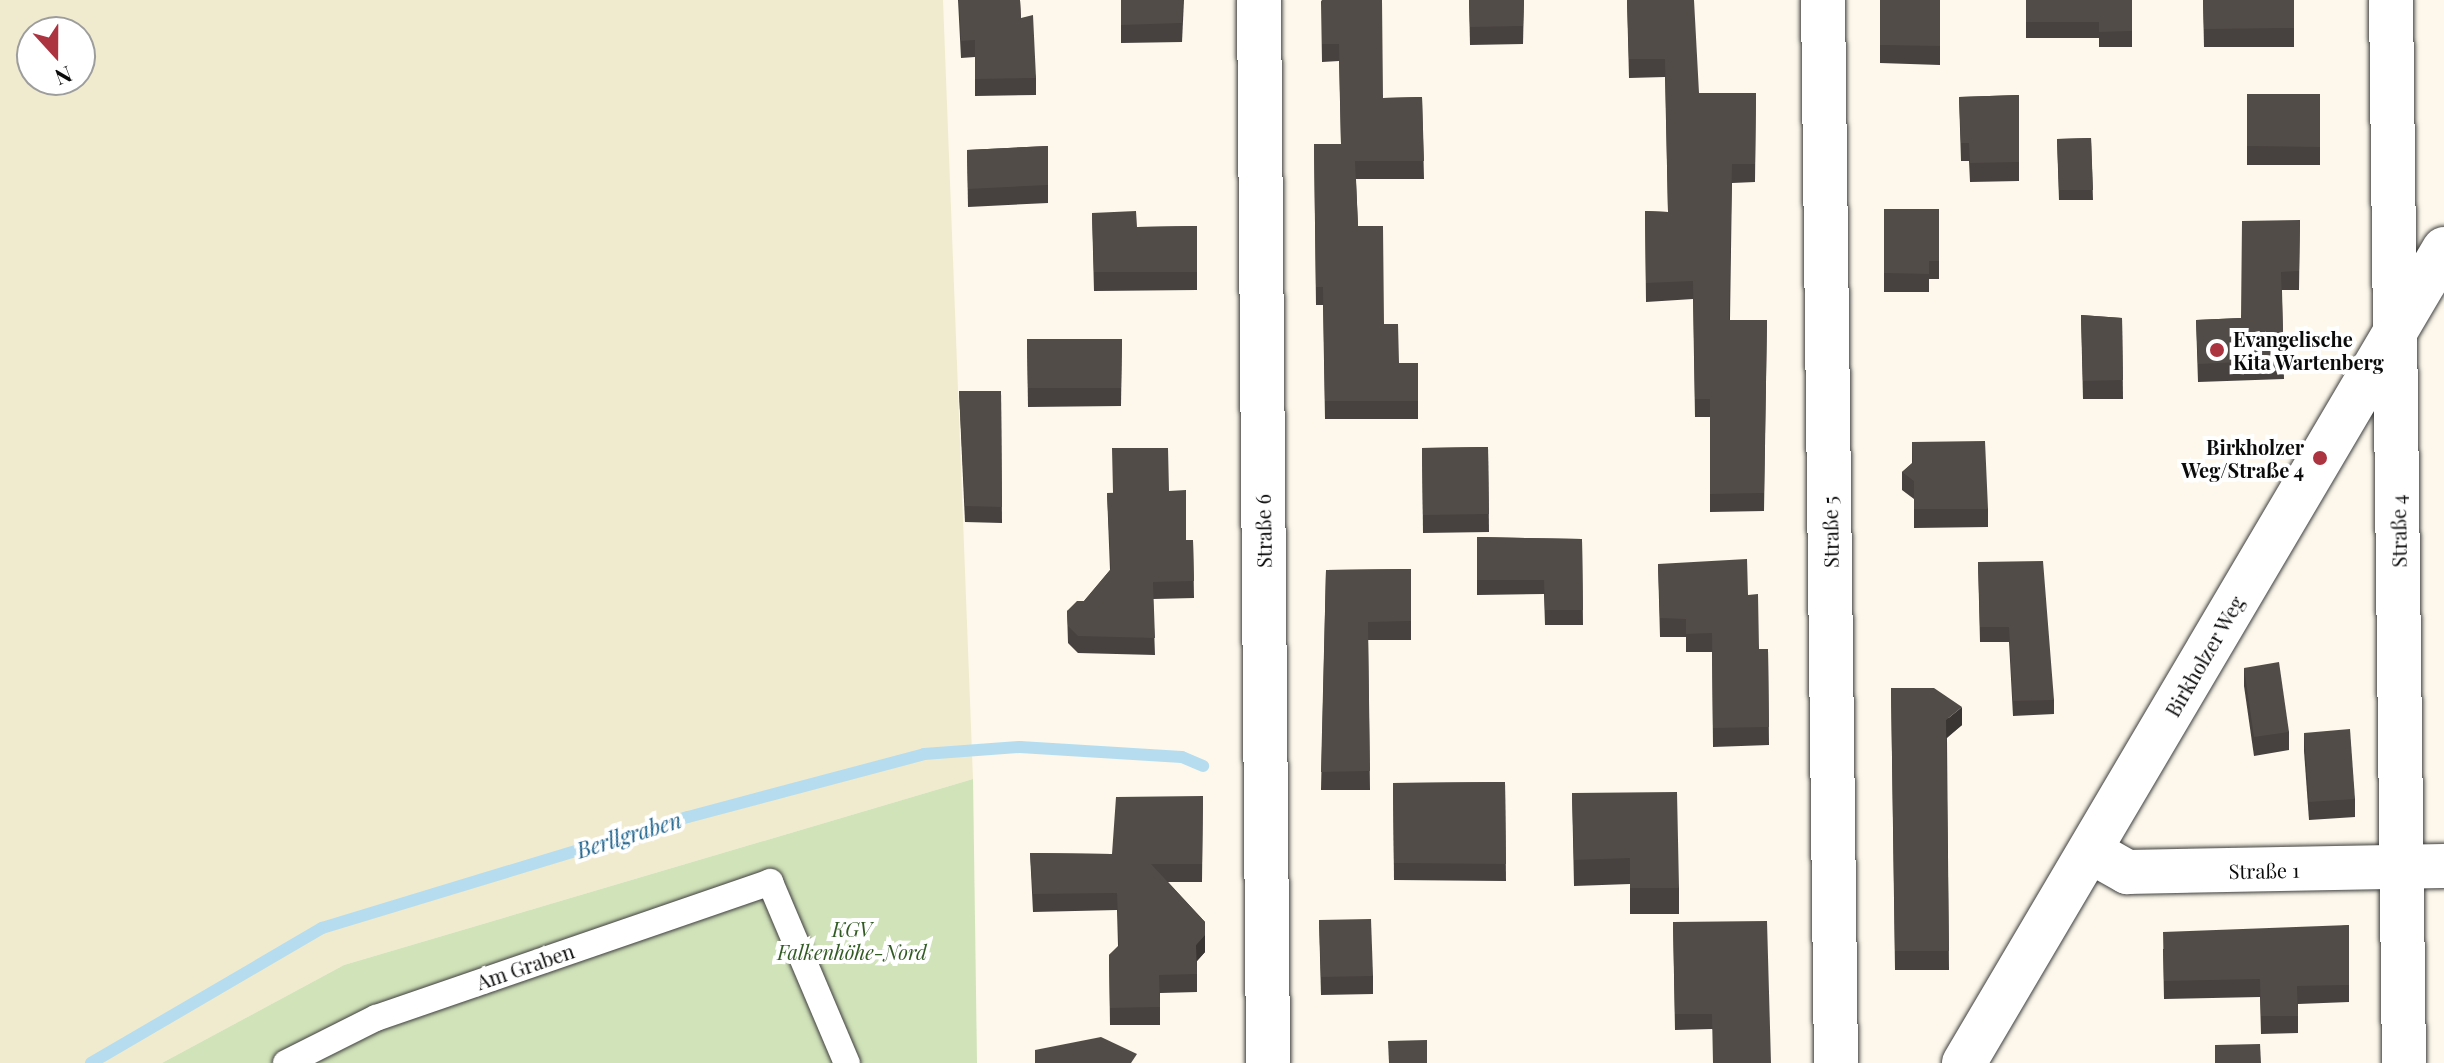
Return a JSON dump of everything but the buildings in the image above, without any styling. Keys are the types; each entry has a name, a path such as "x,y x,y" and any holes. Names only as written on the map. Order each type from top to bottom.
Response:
{"street":[{"name":"Straße 6","path":"1259,0 1268,1063"},
{"name":"Straße 5","path":"1823,0 1836,1063"},
{"name":"Straße 4","path":"2391,0 2395,334 2423,867 2404,1063"},
{"name":"Birkholzer Weg","path":"1964,1063 2444,249"},
{"name":"Straße 1","path":"2090,851 2127,872 2423,867"}],"lane":[{"name":"Am Graben","path":"286,1063 376,1018 770,882 847,1063"}],"shaded area":[{"path":"0,0 943,0 973,779 344,965 162,1063 0,1063"}],"green space":[{"name":"KGV Falkenhöhe-Nord","path":"973,779 977,1063 162,1063 344,965"}],"waterway":[{"name":"Berllgraben","path":"91,1063 322,928 688,817 924,754 1020,747 1182,757 1203,766"}],"place":[{"name":"Evangelische Kita Wartenberg","path":"2217,350"},
{"name":"Birkholzer Weg/Straße 4","path":"2320,458"}]}
